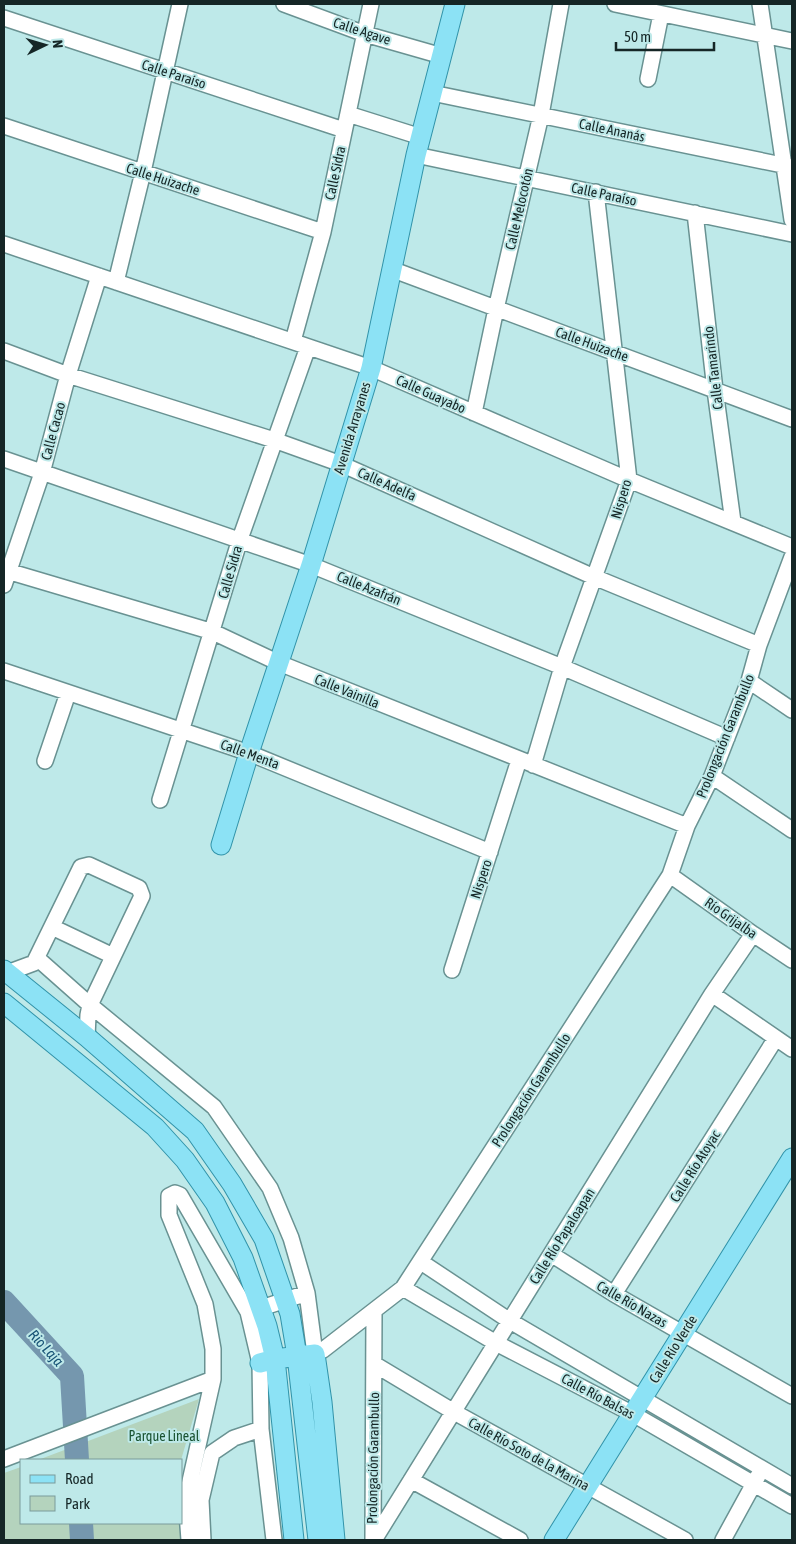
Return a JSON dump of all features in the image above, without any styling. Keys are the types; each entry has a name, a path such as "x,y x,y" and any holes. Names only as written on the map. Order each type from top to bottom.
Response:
{"main road":[{"name":"Avenida Arrayanes","path":"221,845 311,564 370,368 420,137 455,4"},
{"path":"6,972 87,1037 195,1131 232,1184 264,1239 322,1402 335,1540"},
{"path":"4,1003 155,1127 185,1160 215,1203 243,1258 267,1361 294,1540"},
{"name":"Calle Río Verde","path":"554,1540 792,1158"},
{"path":"267,1361 306,1355"},
{"path":"306,1355 318,1540"}],"street":[{"path":"116,282 143,172 180,4"},
{"name":"Calle Agave","path":"284,4 365,34 442,56"},
{"name":"Calle Sidra","path":"293,341 323,232 371,4"},
{"name":"Calle Melocotón","path":"474,413 541,115 561,4"},
{"path":"615,4 792,41"},
{"path":"760,4 789,167 792,220"},
{"path":"648,79 661,14"},
{"name":"Calle Paraíso","path":"4,18 344,130"},
{"name":"Calle Ananás","path":"432,92 789,167"},
{"path":"348,114 420,137"},
{"name":"Calle Huizache","path":"4,126 323,232"},
{"name":"Calle Paraíso","path":"416,155 792,234"},
{"name":"Nispero","path":"452,970 490,852 526,763 629,480 596,192"},
{"name":"Calle Tamarindo","path":"695,213 715,390 733,522"},
{"name":"Calle Guayabo","path":"4,244 370,368 629,480 792,547"},
{"name":"Calle Huizache","path":"391,269 792,419"},
{"name":"Calle Cacao","path":"5,575 42,472 68,375 100,276"},
{"name":"Calle Sidra","path":"160,800 183,731 240,539 308,347"},
{"name":"Calle Adelfa","path":"4,351 68,375 274,440 341,464 594,577 759,646"},
{"name":"Calle Azafrán","path":"4,459 311,564 562,666 727,738"},
{"name":"Prolongación Garambullo","path":"373,1540 374,1311 403,1288 421,1262 670,874 687,826 712,776 749,681 759,646 792,557"},
{"name":"Calle Vainilla","path":"5,575 213,632 279,663 687,826"},
{"name":"Calle Menta","path":"4,671 249,753 490,852"},
{"path":"749,681 792,710"},
{"path":"45,761 68,692"},
{"path":"712,776 792,830"},
{"path":"6,972 34,963 81,867 89,865 139,888 142,896 90,1005 87,1037"},
{"name":"Río Grijalba","path":"670,874 792,960"},
{"path":"52,927 113,956"},
{"name":"Calle Río Papaloapan","path":"373,1540 712,994 753,934"},
{"path":"36,958 214,1107 270,1188 291,1238 307,1293 306,1355 323,1350 374,1311"},
{"path":"712,994 792,1049"},
{"name":"Calle Río Atoyac","path":"614,1294 776,1038"},
{"path":"189,1540 186,1499 213,1379 213,1348 205,1304 169,1214 169,1196 180,1195 244,1302 254,1310 307,1293"},
{"name":"Calle Río Nazas","path":"551,1254 614,1294 792,1396"},
{"name":"Calle Río Balsas","path":"421,1262 510,1321 792,1486"},
{"name":"Calle Río Balsas","path":"403,1288 496,1343 633,1414 792,1506"},
{"path":"267,1361 261,1429 274,1540"},
{"name":"Calle Río Soto de la Marina","path":"374,1364 454,1412 685,1540"},
{"path":"4,1459 213,1379"},
{"path":"214,1540 202,1534 200,1500 212,1452 234,1438 261,1429"},
{"path":"723,1540 762,1468"},
{"path":"411,1480 520,1540"}],"green space":[{"name":"Parque Lineal","path":"199,1399 181,1459 41,1459"},
{"path":"20,1467 20,1524 181,1524 183,1540 4,1540 4,1473"}],"waterway":[{"name":"Rio Laja","path":"4,1302 72,1376 77,1459"},
{"name":"Rio Laja","path":"81,1524 82,1540"}]}
